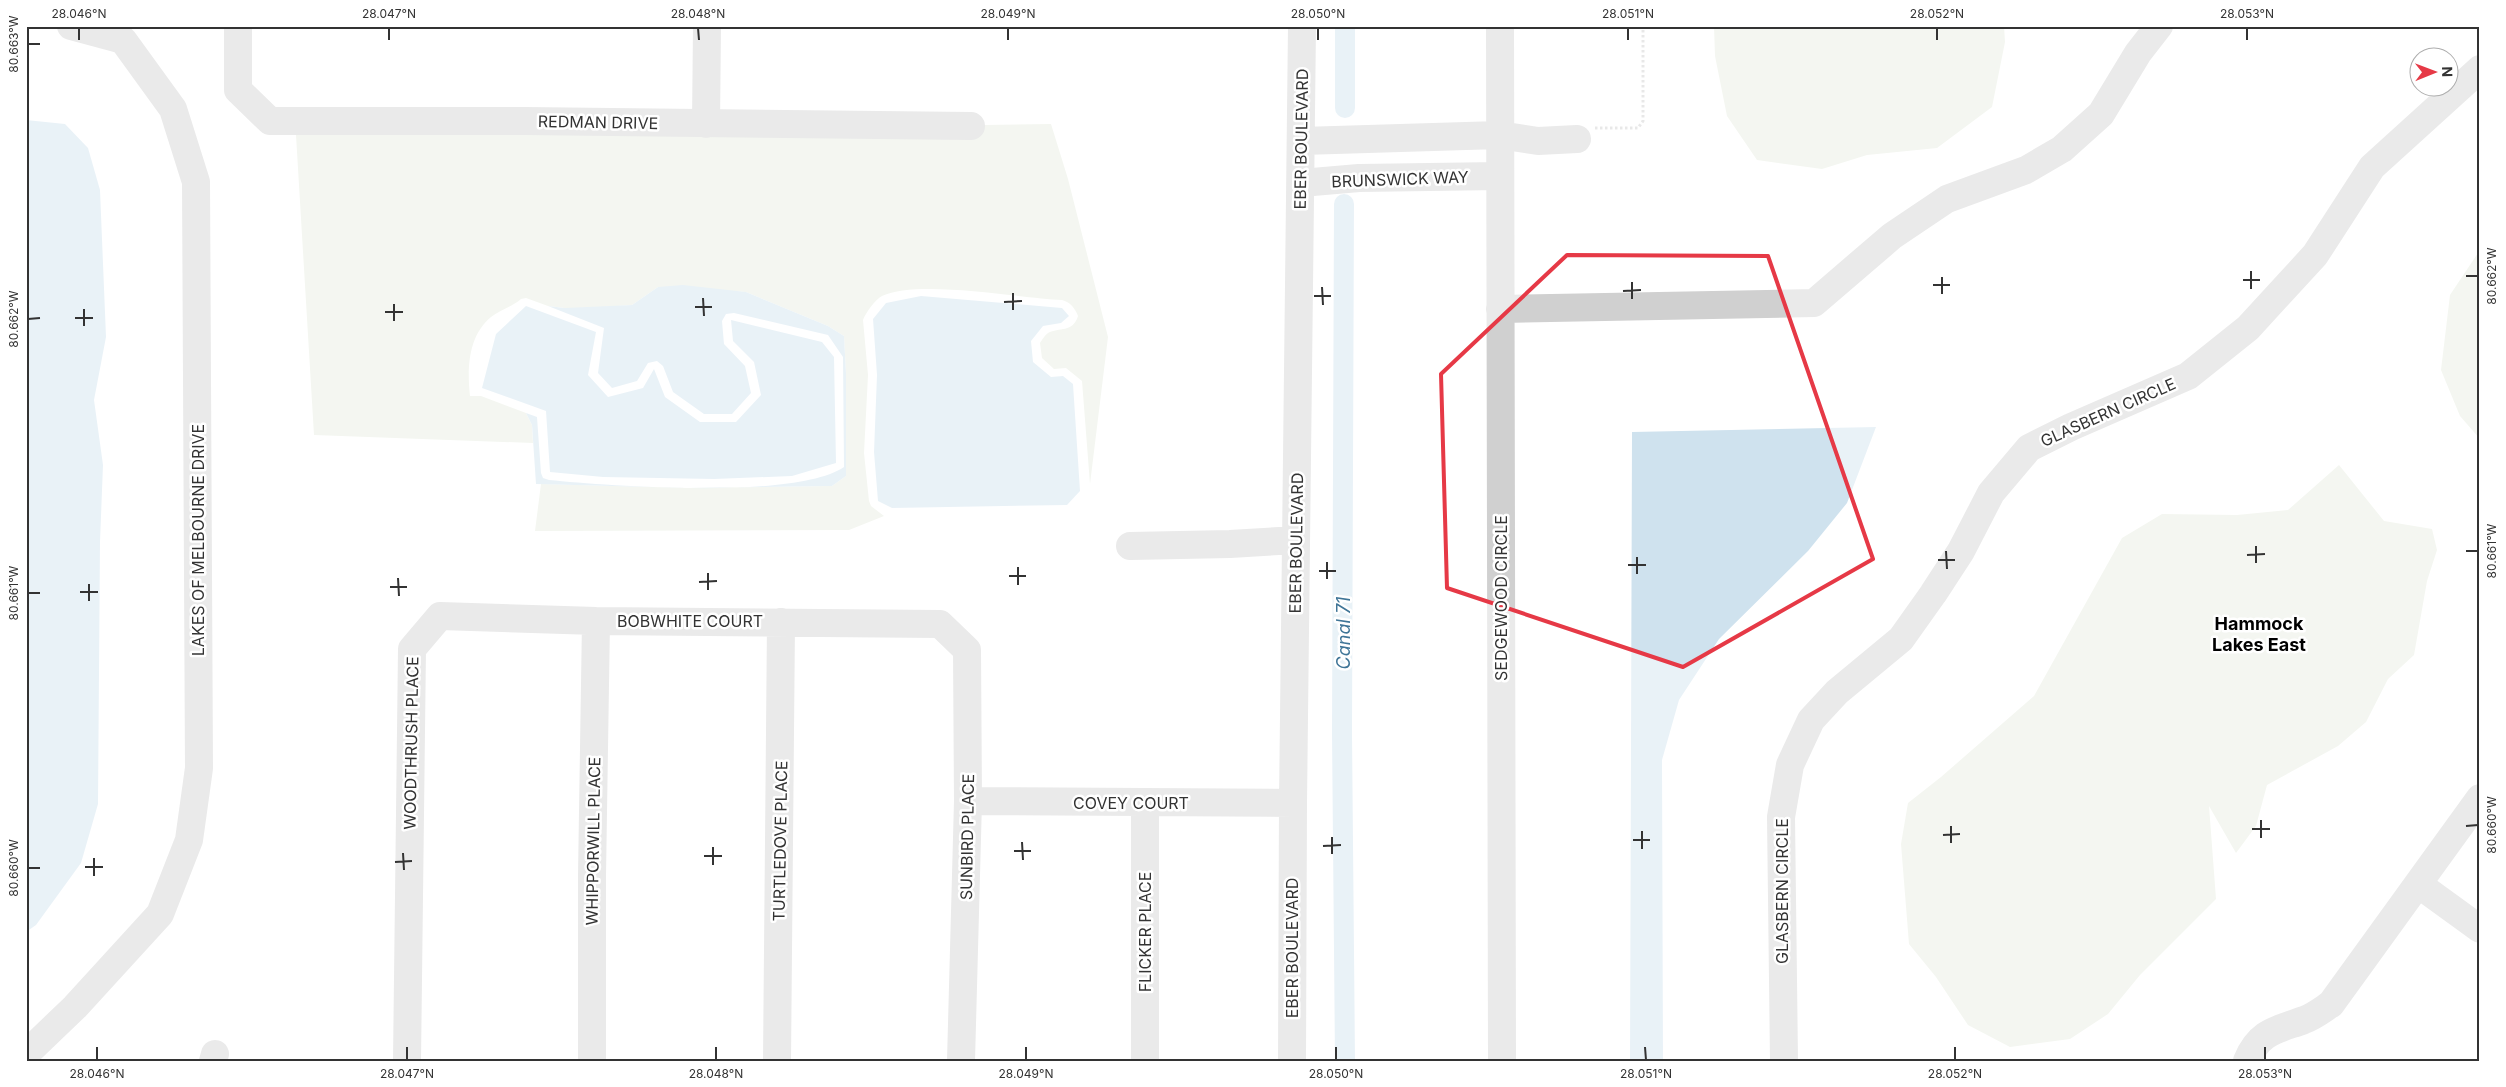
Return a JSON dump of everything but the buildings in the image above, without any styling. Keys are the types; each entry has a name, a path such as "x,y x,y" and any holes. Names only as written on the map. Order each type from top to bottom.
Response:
{"street":[{"name":"LAKES OF MELBOURNE DRIVE","path":"26,1054 76,1007 160,914 189,840 199,768 196,182 173,109 123,33 71,26"},
{"name":"REDMAN DRIVE","path":"238,26 238,90 270,121 525,121 971,126"},
{"path":"706,124 707,26"},
{"name":"EBER BOULEVARD","path":"1292,1061 1302,26"},
{"name":"SEDGEWOOD CIRCLE","path":"1500,26 1502,1061"},
{"path":"1500,309 1814,303 1892,236 1947,199 2026,170 2062,148 2101,114 2138,53 2159,26"},
{"name":"GLASBERN CIRCLE","path":"1784,1061 1781,817 1790,765 1811,720 1837,692 1901,639 1934,594 1961,551 1990,493 2029,448 2188,376 2248,328 2315,254 2372,167 2480,69"},
{"path":"1302,142 1499,135 1538,141 1584,134"},
{"name":"BRUNSWICK WAY","path":"1301,183 1360,178 1499,176"},
{"path":"1130,546 1230,544 1296,540"},
{"name":"BOBWHITE COURT","path":"440,616 596,621 940,624"},
{"name":"WOODTHRUSH PLACE","path":"407,1061 412,649 440,616"},
{"name":"WHIPPORWILL PLACE","path":"592,1061 596,621"},
{"name":"TURTLEDOVE PLACE","path":"777,1061 781,622"},
{"name":"SUNBIRD PLACE","path":"940,624 967,650 968,801 961,1061"},
{"path":"2247,1061 2252,1047 2274,1029 2306,1020 2331,1004 2480,798"},
{"name":"COVEY COURT","path":"968,801 1145,804 1293,803"},
{"name":"FLICKER PLACE","path":"1145,804 1145,1061"},
{"path":"2418,884 2480,929"}],"path":[{"path":"1584,134 1638,128 1643,121 1643,26"}],"highlighted area":[{"path":"1567,255 1768,256 1873,559 1683,667 1447,588 1441,374"}],"shaded area":[{"path":"1714,26 2004,26 2005,42 1992,107 1937,148 1867,155 1822,169 1757,160 1727,116 1715,56"},
{"path":"1051,124 1068,179 1108,337 1090,484 1082,381 1066,368 1054,369 1042,358 1040,343 1048,333 1073,325 1078,316 1075,310 1070,304 1062,300 944,289 899,291 882,296 871,306 864,317 868,375 864,453 869,501 871,506 884,516 849,530 535,531 541,484 688,488 832,486 846,476 844,336 828,326 746,292 658,287 632,305 565,308 548,306 526,298 498,312 483,325 473,343 469,364 470,396 481,396 526,413 532,425 533,443 314,435 296,135"},
{"path":"2480,250 2480,439 2460,416 2441,370 2450,295"},
{"path":"2339,465 2384,521 2432,529 2437,550 2427,581 2414,655 2388,679 2366,722 2338,746 2267,785 2256,826 2236,853 2209,806 2216,899 2140,975 2108,1014 2070,1039 2010,1047 1968,1025 1936,977 1909,944 1901,844 1908,803 1941,777 2034,696 2122,538 2162,514 2237,515 2288,510"}],"water":[{"path":"26,120 65,124 88,148 100,190 106,337 94,400 103,465 100,542 98,804 81,863 36,925 26,932"},
{"path":"683,285 746,292 828,326 844,336 846,476 832,486 745,487 786,484 820,477 844,467 843,357 828,335 734,313 726,314 722,321 724,344 745,366 751,393 732,414 704,414 673,392 663,366 657,361 648,363 637,381 612,388 598,373 604,328 548,306 565,308 632,305 658,287"},
{"path":"921,296 1062,308 1069,316 1061,323 1043,326 1031,341 1033,362 1051,377 1063,376 1073,384 1080,491 1067,505 892,508 878,501 874,452 877,375 873,319 886,303"},
{"path":"526,306 596,332 588,375 608,397 643,388 654,369 665,397 700,422 736,422 761,395 754,362 733,341 731,320 822,342 834,357 836,463 792,476 714,479 603,477 550,472 546,411 482,388 496,334"},
{"path":"526,413 537,417 541,473 543,478 577,483 655,487 536,484 532,425"},
{"path":"1876,427 1847,503 1808,551 1719,639 1679,700 1662,760 1663,1061 1630,1061 1632,432"}],"waterway":[{"name":"Canal 71","path":"1345,26 1345,108"},
{"name":"Canal 71","path":"1344,204 1342,733 1345,1061"}],"district":[{"name":"Hammock Lakes East","path":"2259,633"}]}
